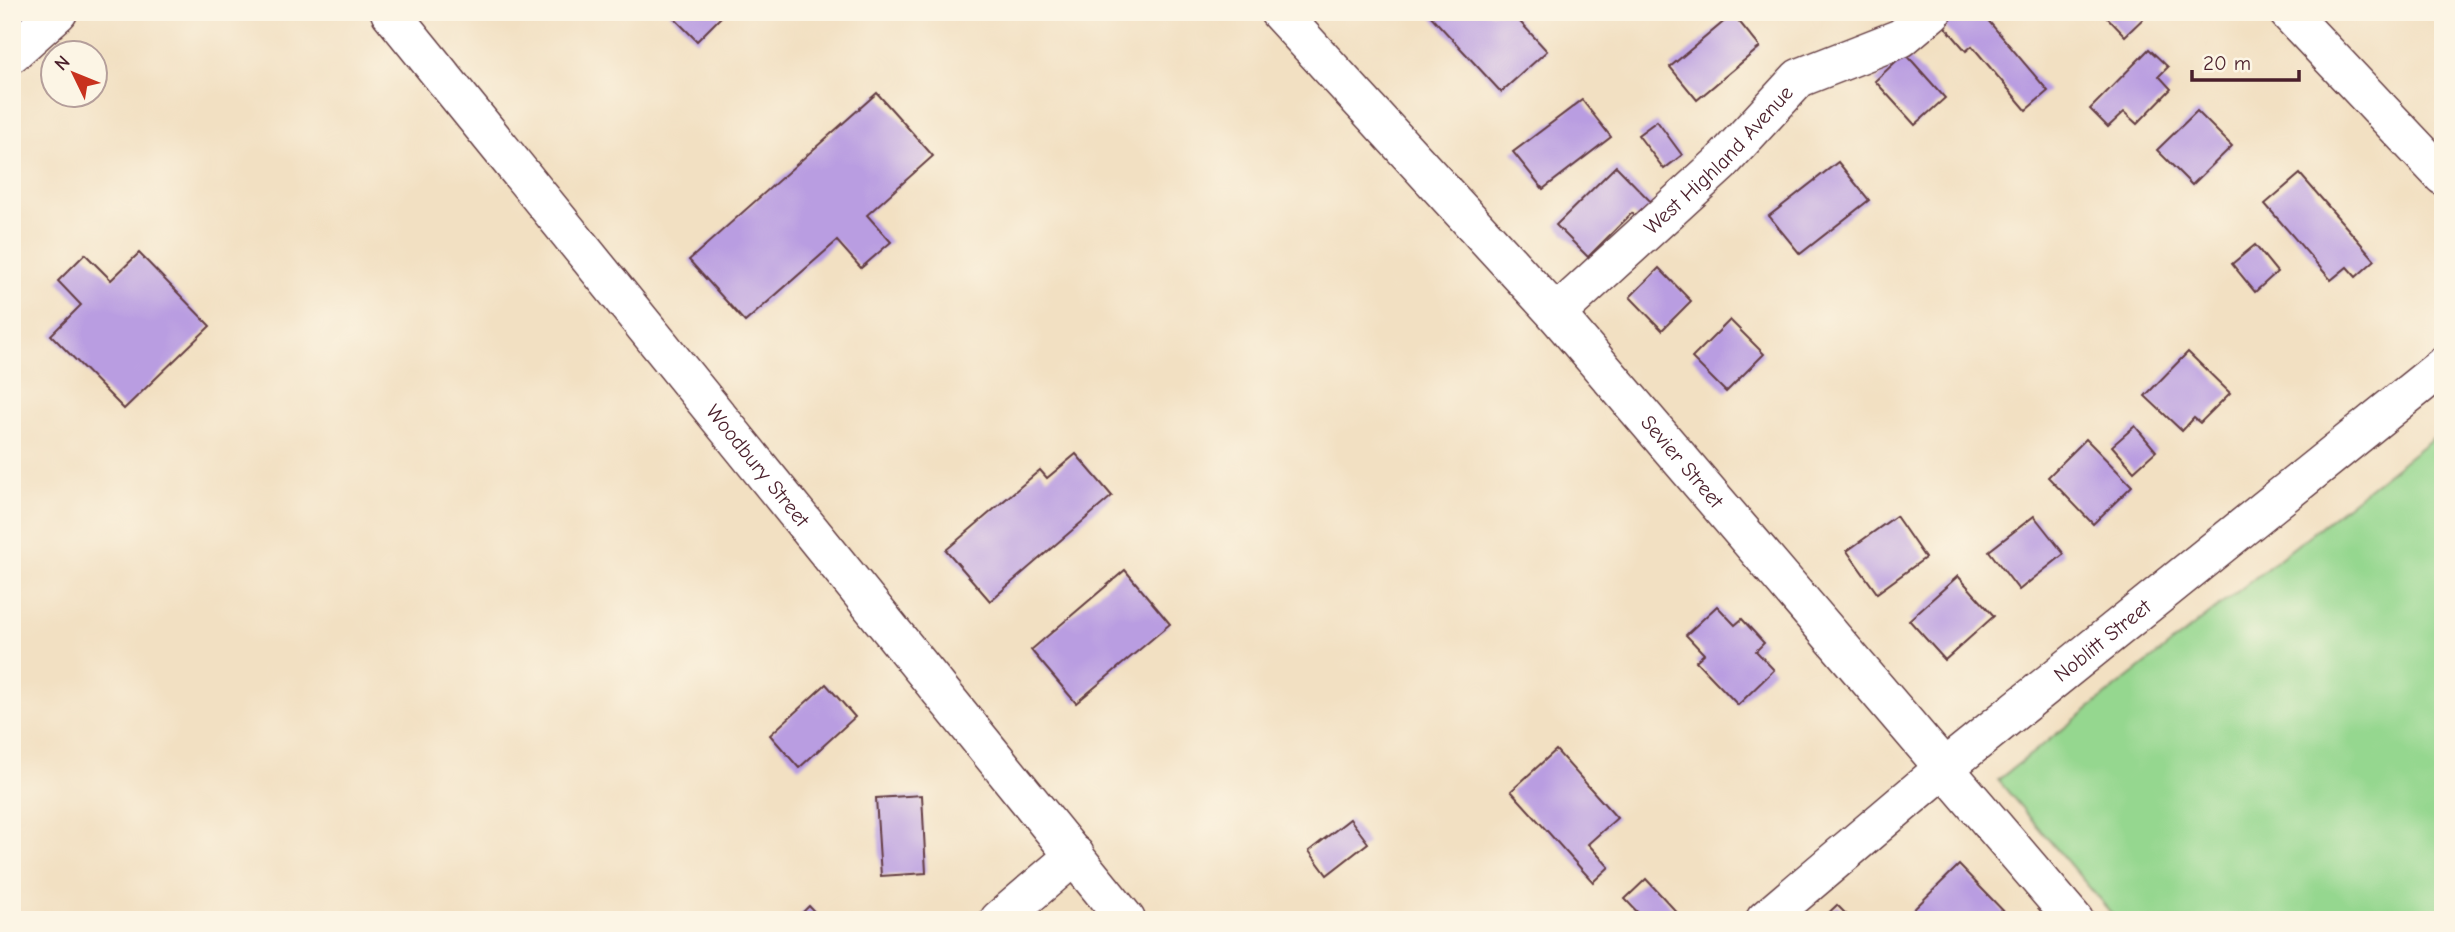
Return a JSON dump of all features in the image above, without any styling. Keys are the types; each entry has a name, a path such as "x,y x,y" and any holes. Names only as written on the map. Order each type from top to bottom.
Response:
{"main road":[{"path":"12,53 58,12"},
{"name":"Woodbury Street","path":"390,12 1126,920"},
{"name":"Sevier Street","path":"1279,12 1556,314 2074,920"},
{"name":"West Highland Avenue","path":"1556,314 1721,163 1799,78 1901,38 1932,12"},
{"path":"2288,12 2443,176"},
{"name":"Noblitt Street","path":"1765,920 1943,769 2443,366"},
{"path":"999,920 1075,855"}],"green space":[{"path":"2443,430 2443,920 2117,920 1998,780"}],"building":[{"path":"668,12 726,12 697,41"},
{"path":"1427,12 1511,12 1547,51 1501,92"},
{"path":"1954,12 1981,12 2048,91 2026,110 1972,46 1966,51 1942,23"},
{"path":"2102,12 2150,12 2125,36"},
{"path":"1733,14 1760,47 1697,100 1670,67"},
{"path":"2149,49 2168,67 2159,76 2171,89 2137,124 2124,112 2108,127 2090,109"},
{"path":"1905,53 1945,98 1915,125 1875,81"},
{"path":"877,93 933,156 867,215 891,242 861,268 837,241 745,322 689,260"},
{"path":"1582,100 1611,137 1543,189 1513,152"},
{"path":"2197,111 2232,146 2192,185 2157,150"},
{"path":"1657,121 1682,155 1664,169 1638,135"},
{"path":"1838,162 1869,200 1800,254 1769,216"},
{"path":"1616,166 1658,209 1643,224 1632,213 1588,257 1556,225"},
{"path":"2300,174 2375,260 2356,277 2347,267 2331,280 2265,204"},
{"path":"2255,245 2277,272 2255,292 2232,264"},
{"path":"139,253 210,326 124,409 51,335 81,305 58,281 85,254 111,280"},
{"path":"1659,268 1691,301 1662,330 1630,297"},
{"path":"1730,320 1764,354 1726,392 1692,358"},
{"path":"2188,352 2230,393 2200,423 2194,418 2182,431 2145,396"},
{"path":"2135,426 2156,451 2134,471 2112,446"},
{"path":"2086,439 2132,486 2093,524 2048,477"},
{"path":"1076,454 1112,496 990,601 946,550 1040,470 1047,478"},
{"path":"1896,516 1925,558 1877,593 1847,551"},
{"path":"2034,516 2064,554 2019,590 1989,551"},
{"path":"1125,570 1170,624 1076,703 1031,650"},
{"path":"1958,576 1994,616 1945,660 1909,620"},
{"path":"1717,606 1735,625 1742,619 1764,643 1756,651 1774,670 1738,705 1696,661 1704,654 1686,635"},
{"path":"826,684 855,717 799,768 770,735"},
{"path":"1556,750 1617,818 1588,844 1609,867 1593,882 1511,791"},
{"path":"922,795 926,873 881,876 876,798"},
{"path":"1350,819 1368,843 1327,875 1309,851"},
{"path":"1959,865 2012,920 1903,920"},
{"path":"1646,879 1684,920 1641,920 1643,918 1625,899"},
{"path":"1837,905 1852,920 1821,920"},
{"path":"809,906 822,920 795,920"}]}
